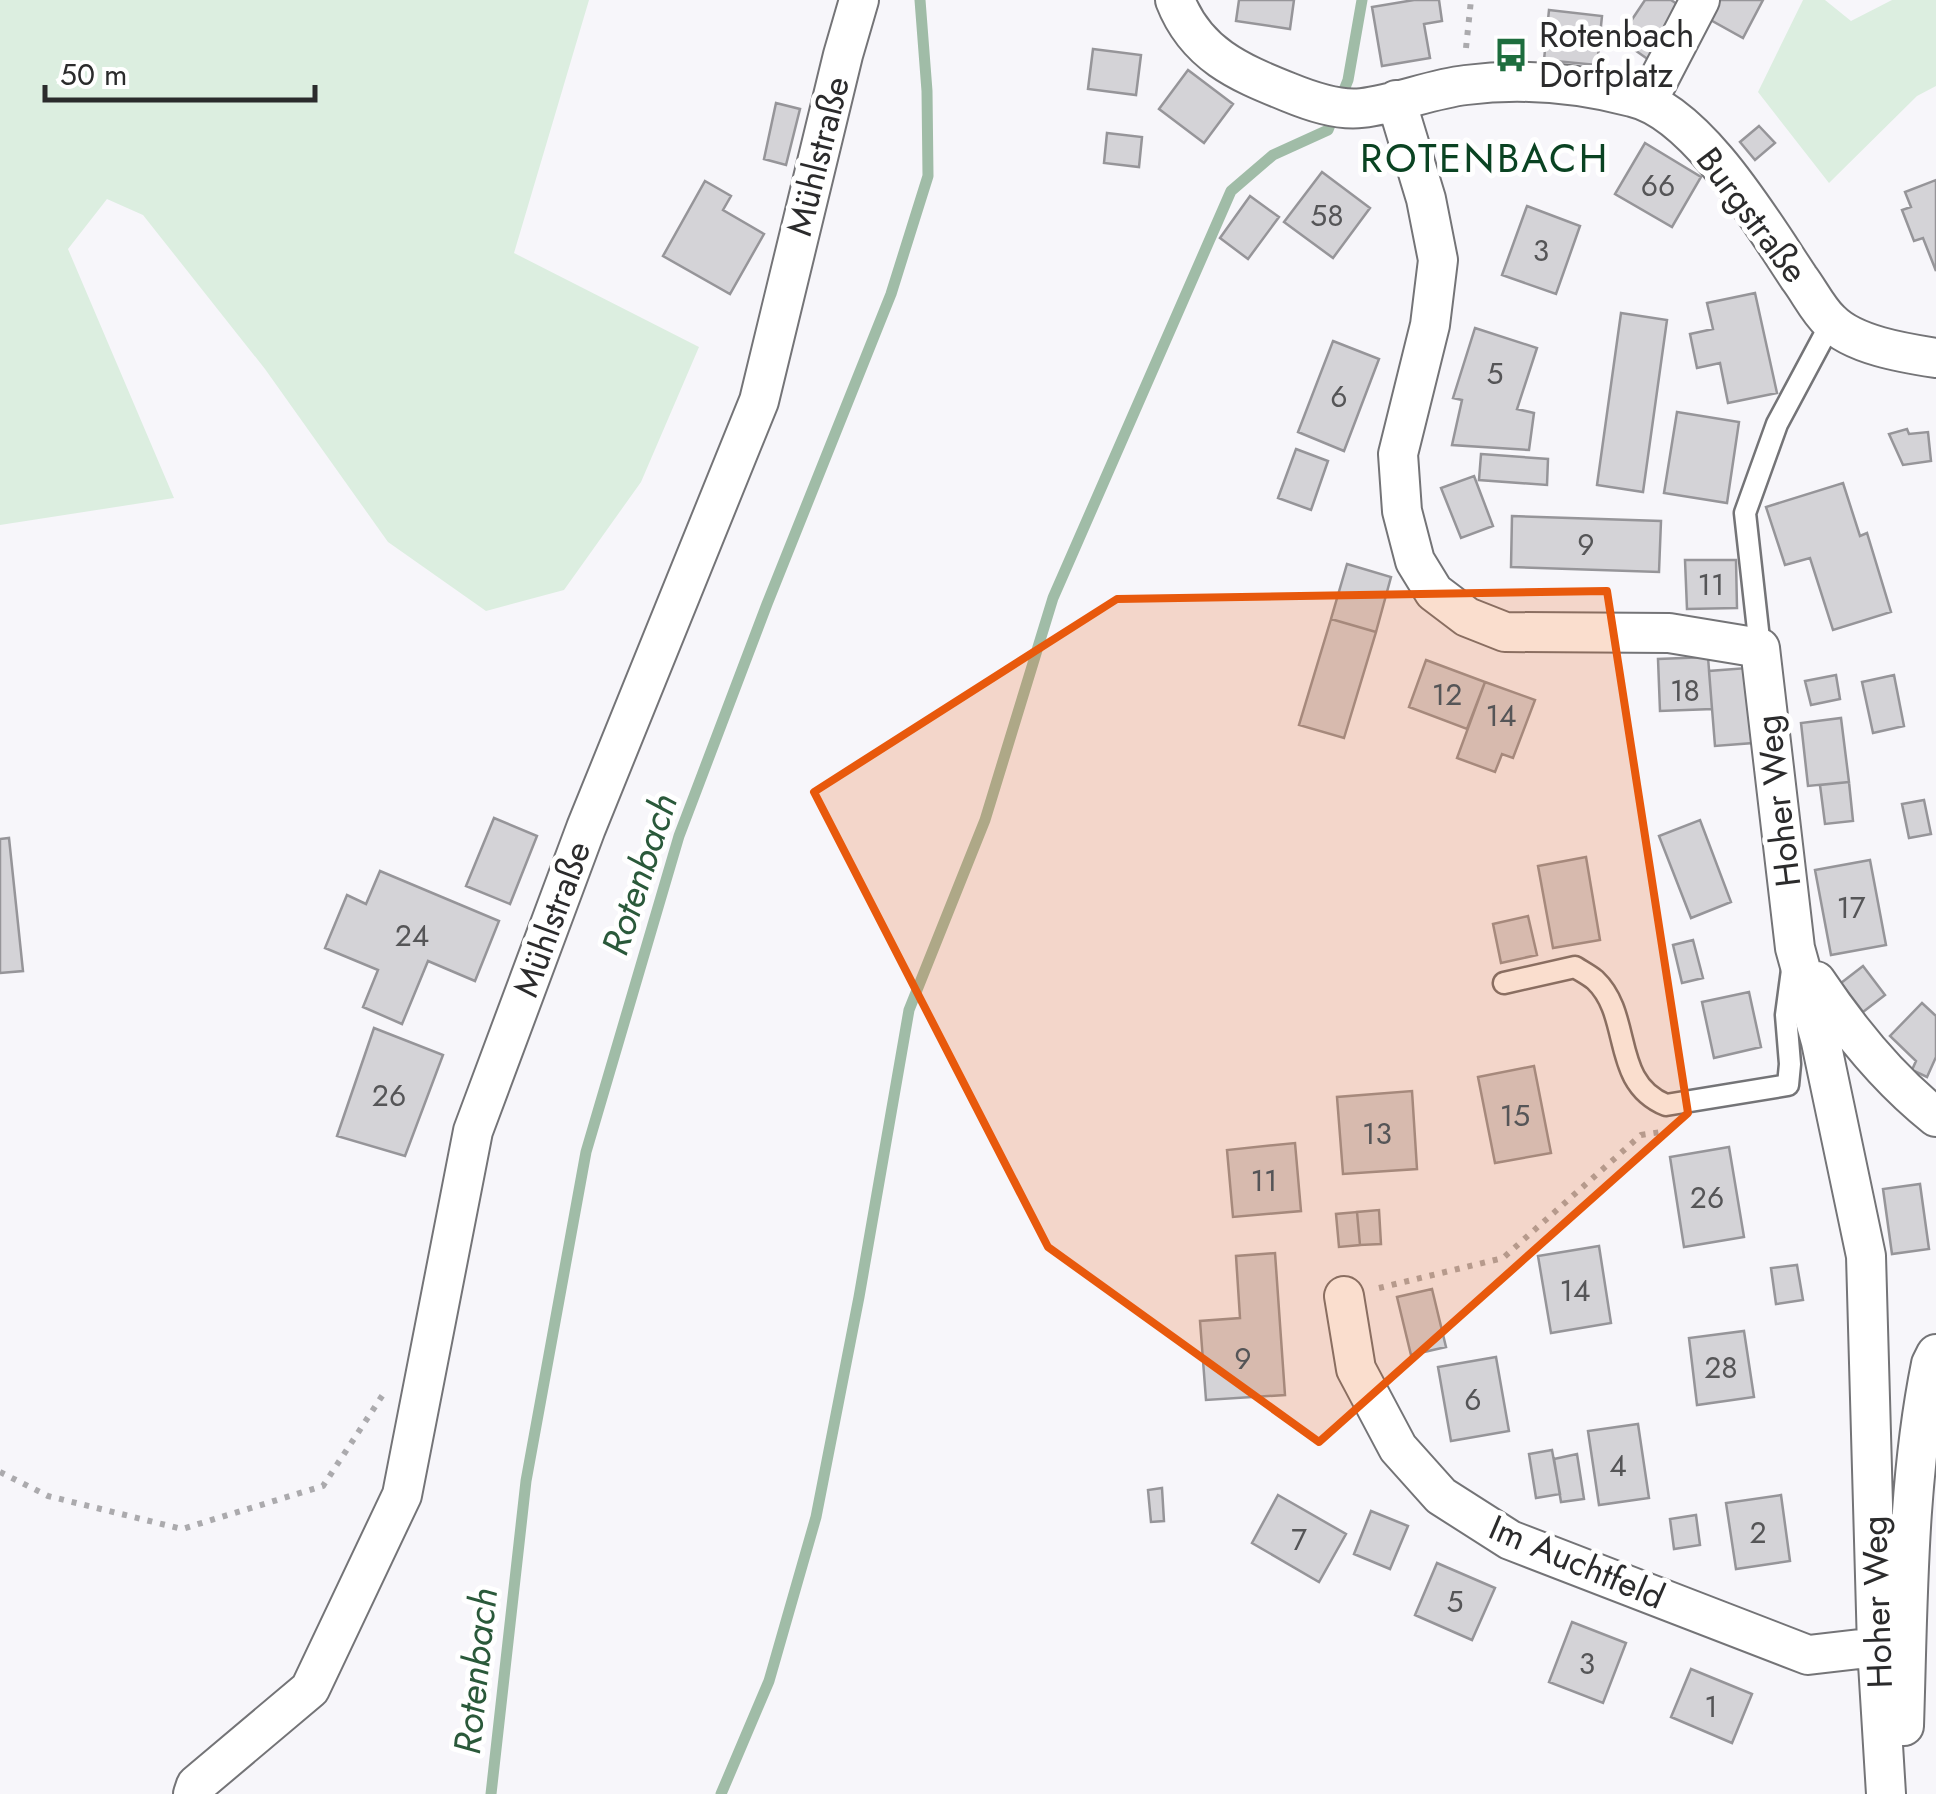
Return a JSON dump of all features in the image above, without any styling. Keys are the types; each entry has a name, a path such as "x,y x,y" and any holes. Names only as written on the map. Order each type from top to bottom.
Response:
{"street":[{"name":"Mühlstraße","path":"193,1794 196,1785 310,1690 402,1495 473,1131 586,828 759,401 842,55 859,0"},
{"name":"Burgstraße","path":"1175,0 1182,18 1206,48 1237,72 1313,102 1359,109 1465,84 1538,82 1594,88 1648,100 1689,132 1735,184 1831,323 1881,348 1936,358"},
{"path":"1648,100 1700,0"},
{"path":"1396,100 1426,199 1438,260 1430,326 1398,454 1402,511 1415,561 1434,592 1467,616 1505,632 1669,634 1760,648"},
{"name":"Hoher Weg","path":"1760,648 1795,948 1821,1042 1866,1256 1886,1783"},
{"path":"1795,948 1850,1032 1936,1117"},
{"name":"Im Auchtfeld","path":"1344,1296 1356,1369 1398,1448 1442,1496 1510,1540 1808,1655 1878,1646"},
{"path":"1886,1783 1904,1748 1910,1526 1917,1433 1936,1354"}],"lane":[{"path":"1760,648 1745,513 1777,424 1831,323"},
{"path":"1504,983 1574,967 1595,980 1610,1002 1635,1081 1648,1098 1666,1105 1788,1085 1786,1015 1795,948"}],"path":[{"path":"1465,84 1471,0"},
{"path":"1344,1296 1503,1258 1641,1135 1678,1130"},
{"path":"0,1472 48,1496 182,1529 323,1486 385,1391"}],"highlighted area":[{"path":"1607,591 1688,1113 1319,1442 1048,1247 814,792 1117,599"}],"green space":[{"path":"0,0 589,0 514,253 699,347 641,482 564,590 486,611 388,542 265,369 143,215 107,199 68,249 174,498 0,525"},
{"path":"1803,0 1825,0 1851,21 1892,0 1936,0 1936,86 1917,96 1829,183 1758,92"}],"building":[{"path":"1239,0 1294,0 1290,29 1236,21"},
{"path":"1439,0 1442,21 1424,24 1430,58 1382,66 1372,7"},
{"path":"1645,0 1671,0 1683,8 1649,60 1619,39"},
{"path":"1717,0 1763,0 1743,38 1707,18"},
{"path":"1549,10 1602,16 1597,65 1544,60"},
{"path":"1093,49 1141,55 1136,95 1088,89"},
{"path":"1188,70 1233,104 1204,143 1159,109"},
{"path":"776,103 800,109 786,165 764,159"},
{"path":"1759,126 1775,143 1755,160 1740,142"},
{"path":"1107,133 1142,137 1139,167 1104,163"},
{"path":"1645,143 1701,177 1672,227 1615,194"},
{"path":"1322,172 1370,208 1333,258 1284,222"},
{"path":"1936,180 1936,271 1923,238 1914,241 1902,210 1911,207 1905,192"},
{"path":"705,181 731,196 723,210 764,234 730,294 663,256"},
{"path":"1250,196 1279,217 1248,259 1220,238"},
{"path":"1527,206 1580,226 1556,294 1502,275"},
{"path":"1755,293 1777,393 1728,403 1720,363 1697,368 1690,334 1713,329 1707,303"},
{"path":"1621,313 1667,320 1643,492 1597,485"},
{"path":"1475,328 1537,348 1517,409 1534,413 1529,450 1452,445 1462,400 1453,398"},
{"path":"1333,341 1379,359 1344,451 1298,432"},
{"path":"1677,412 1739,422 1727,503 1664,493"},
{"path":"1907,429 1909,434 1928,432 1931,461 1903,465 1889,434"},
{"path":"1296,449 1328,461 1311,510 1278,498"},
{"path":"1481,454 1548,459 1547,485 1479,480"},
{"path":"1474,476 1493,526 1461,538 1441,488"},
{"path":"1843,483 1860,536 1867,533 1891,612 1833,630 1810,558 1785,565 1766,507"},
{"path":"1512,516 1661,521 1659,572 1511,567"},
{"path":"1685,560 1736,560 1737,608 1687,609"},
{"path":"1347,564 1391,577 1376,632 1331,619"},
{"path":"1331,619 1376,632 1344,738 1299,725"},
{"path":"1708,657 1712,709 1660,711 1658,659"},
{"path":"1426,660 1485,682 1467,729 1409,707"},
{"path":"1747,668 1753,743 1715,746 1709,671"},
{"path":"1836,675 1840,699 1811,705 1805,681"},
{"path":"1894,675 1904,726 1873,733 1862,682"},
{"path":"1485,682 1535,700 1513,758 1502,754 1495,772 1457,758"},
{"path":"1841,718 1849,782 1808,786 1801,723"},
{"path":"1849,782 1853,821 1825,824 1820,785"},
{"path":"1924,800 1931,834 1909,838 1902,804"},
{"path":"494,818 537,836 510,904 466,886"},
{"path":"1700,820 1731,902 1691,918 1659,836"},
{"path":"9,838 23,971 0,973 0,839"},
{"path":"1586,857 1600,940 1553,948 1538,866"},
{"path":"1870,860 1886,945 1831,955 1815,870"},
{"path":"380,871 499,921 475,981 428,961 402,1024 363,1007 378,970 325,948 347,895 366,904"},
{"path":"1528,916 1537,955 1501,963 1493,924"},
{"path":"1693,940 1703,978 1682,983 1673,945"},
{"path":"1863,966 1885,995 1863,1012 1841,983"},
{"path":"1749,992 1761,1047 1714,1058 1702,1002"},
{"path":"1922,1003 1936,1016 1936,1057 1927,1077 1912,1070 1916,1061 1890,1036"},
{"path":"374,1028 443,1055 405,1156 337,1136"},
{"path":"1534,1066 1551,1153 1495,1163 1478,1077"},
{"path":"1412,1091 1417,1169 1343,1174 1337,1097"},
{"path":"1295,1143 1301,1211 1233,1217 1227,1150"},
{"path":"1729,1147 1744,1237 1684,1247 1670,1157"},
{"path":"1920,1184 1929,1249 1892,1254 1883,1189"},
{"path":"1379,1210 1381,1244 1360,1245 1357,1212"},
{"path":"1357,1212 1360,1245 1339,1247 1336,1214"},
{"path":"1599,1246 1611,1323 1551,1333 1538,1256"},
{"path":"1275,1253 1285,1395 1206,1400 1200,1321 1240,1318 1236,1256"},
{"path":"1797,1265 1803,1300 1776,1304 1771,1268"},
{"path":"1432,1289 1446,1347 1411,1355 1397,1297"},
{"path":"1744,1331 1754,1397 1697,1405 1689,1338"},
{"path":"1496,1357 1509,1431 1451,1441 1438,1367"},
{"path":"1638,1424 1649,1498 1599,1505 1588,1431"},
{"path":"1552,1450 1560,1494 1536,1498 1529,1454"},
{"path":"1577,1454 1584,1499 1561,1502 1554,1459"},
{"path":"1162,1488 1164,1521 1151,1522 1148,1490"},
{"path":"1278,1495 1346,1534 1319,1582 1252,1543"},
{"path":"1781,1495 1790,1561 1736,1569 1726,1503"},
{"path":"1371,1511 1408,1526 1390,1569 1354,1554"},
{"path":"1696,1515 1700,1545 1674,1549 1670,1519"},
{"path":"1437,1563 1495,1588 1472,1640 1415,1615"},
{"path":"1572,1622 1626,1643 1603,1703 1549,1682"},
{"path":"1691,1669 1752,1694 1732,1743 1671,1717"}],"waterway":[{"name":"Rotenbach","path":"491,1794 526,1481 586,1152 679,836 891,294 928,176 920,0"},
{"path":"721,1794 769,1681 816,1517 909,1010 985,820 1053,598 1231,191 1273,155 1328,130 1348,80 1362,0"}],"place":[{"name":"Rotenbach Dorfplatz","path":"1511,55"}],"district":[{"name":"ROTENBACH","path":"1485,158"}]}
